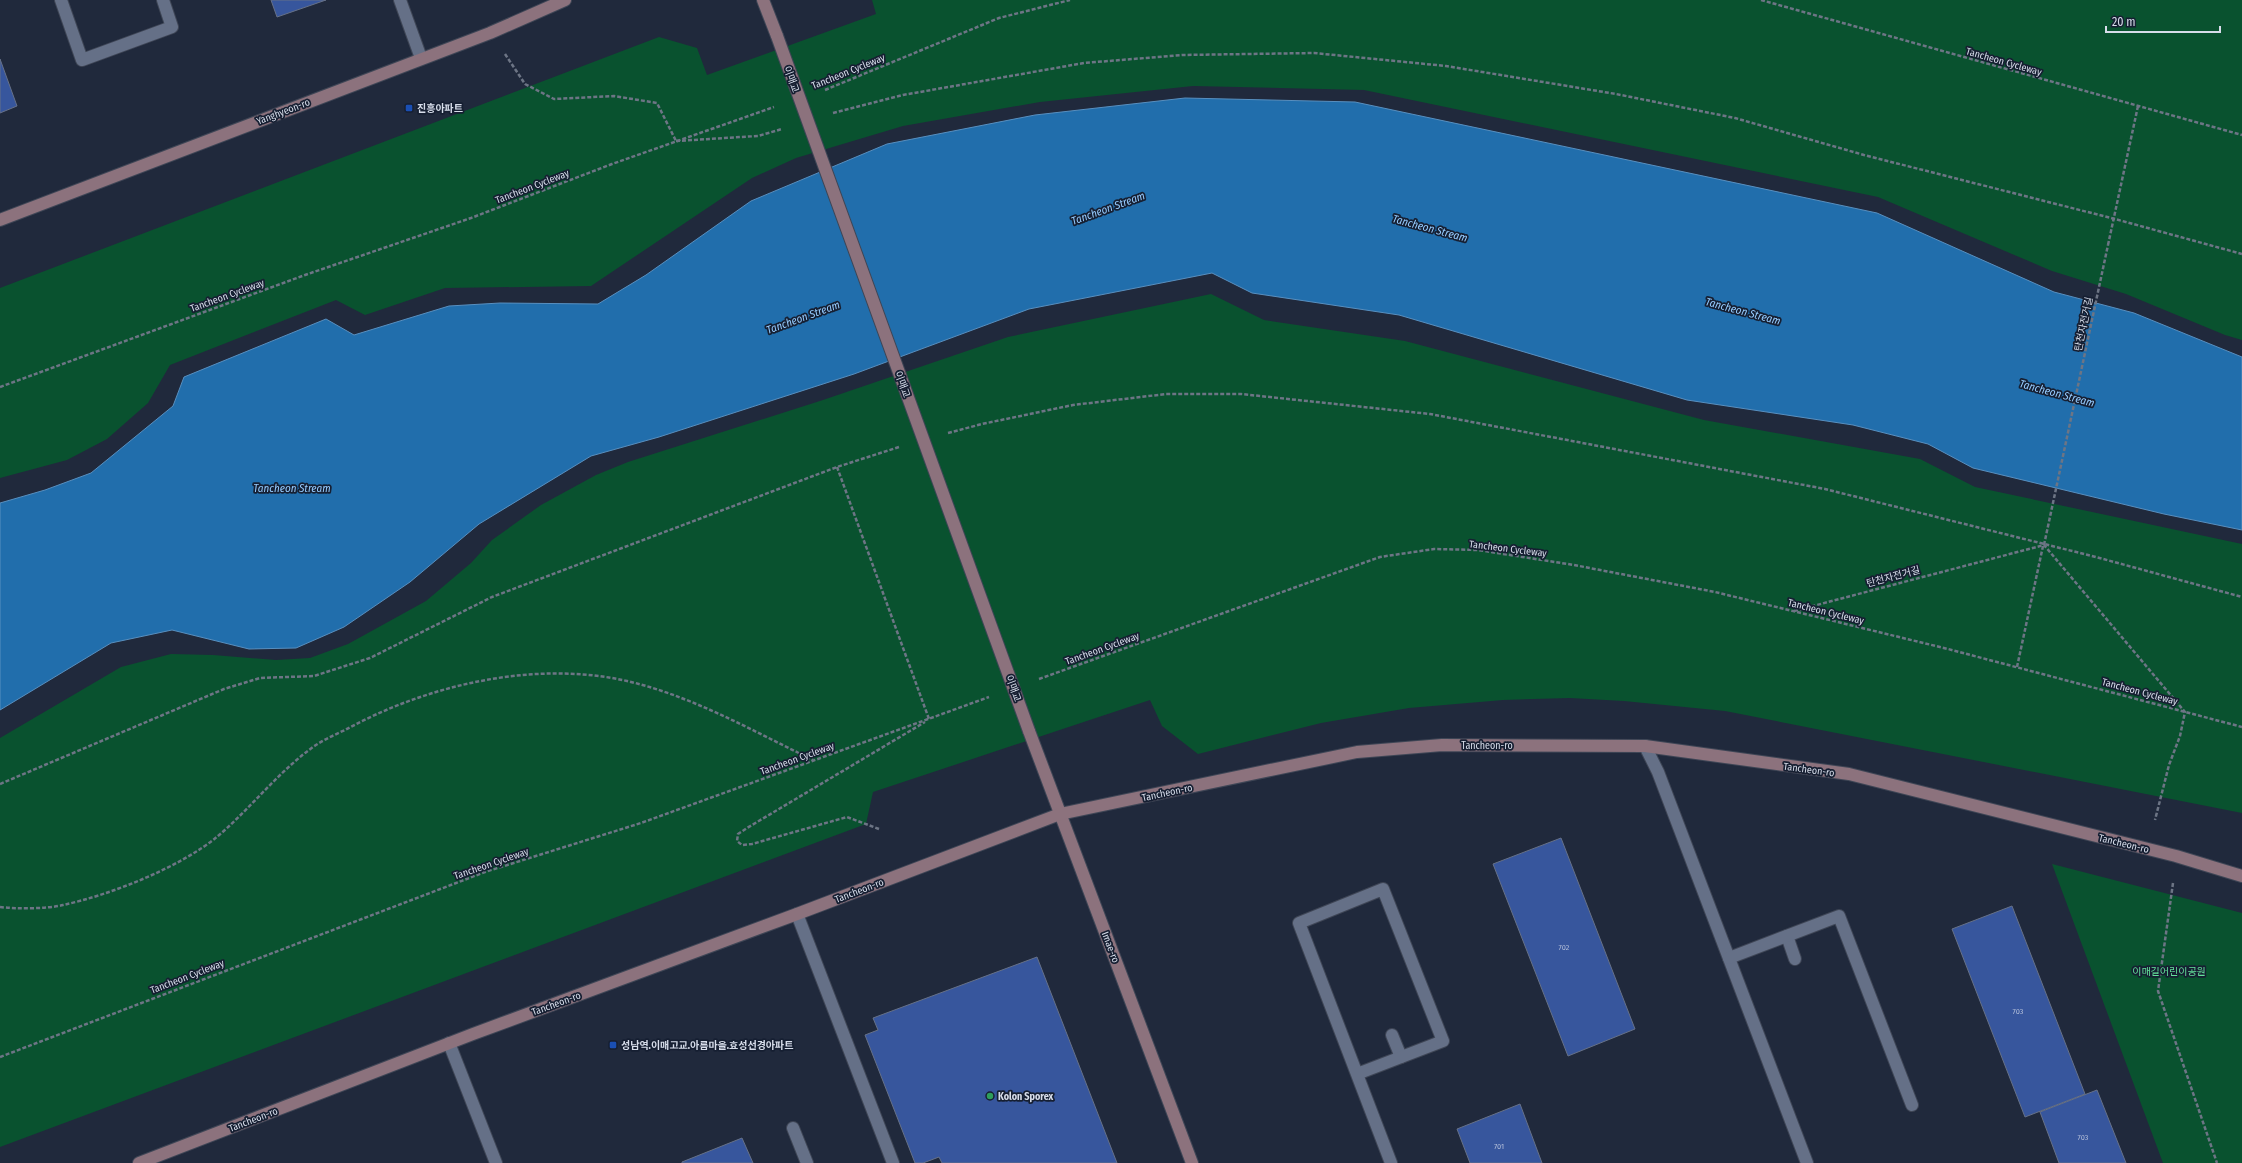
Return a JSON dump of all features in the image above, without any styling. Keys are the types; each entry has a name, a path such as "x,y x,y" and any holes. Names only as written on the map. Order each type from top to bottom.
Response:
{"main road":[{"name":"Yanghyeon-ro","path":"0,220 421,58 490,33 565,0"},
{"name":"이매교","path":"763,0 1029,731"},
{"name":"Imae-ro","path":"1029,731 1192,1163"},
{"name":"Tancheon-ro","path":"139,1163 449,1043 798,914 1060,814 1357,752 1442,745 1645,746 1849,774 2176,856 2242,876"}],"street":[{"path":"61,0 82,60 172,27 163,0"},
{"path":"400,0 421,58"},
{"path":"1645,746 1658,772 1807,1163"},
{"path":"1357,1074 1443,1041 1383,889 1299,923 1391,1163"},
{"path":"798,914 893,1163"},
{"path":"1729,958 1839,916 1912,1105"},
{"path":"1786,936 1795,959"},
{"path":"1392,1035 1401,1058"},
{"path":"449,1043 496,1163"},
{"path":"793,1128 807,1163"}],"path":[{"name":"Tancheon Cycleway","path":"824,90 999,18 1070,0"},
{"name":"Tancheon Cycleway","path":"1761,0 2242,135"},
{"path":"490,33 525,84 554,99 614,96 657,103 676,141 758,136 787,127"},
{"path":"831,113 903,94 1084,63 1182,55 1314,53 1446,66 1616,94 1735,118 1864,155 2115,219 2242,254"},
{"name":"Tancheon Cycleway","path":"0,387 305,275 471,218 676,141 779,106"},
{"name":"탄천자전거길","path":"2017,666 2108,245 2115,219 2138,106"},
{"path":"945,434 982,424 1073,405 1166,394 1241,394 1430,414 1825,489 2096,557 2242,597"},
{"path":"0,784 224,690 252,680 260,678 314,676 370,658 492,597 837,467 901,447"},
{"path":"837,467 930,718 747,828 738,834 737,841 742,845 752,844 847,817 879,829"},
{"path":"2044,545 2185,712 2180,736 2169,765 2155,820"},
{"name":"탄천자전거길","path":"1794,611 2044,545"},
{"name":"Tancheon Cycleway","path":"1035,681 1380,557 1434,550 1478,550 1574,565 1715,592 2017,666 2242,727"},
{"path":"0,907 61,906 117,888 175,864 218,836 279,775 314,746 369,717 405,702 452,686 509,677 569,673 627,681 687,700 813,761"},
{"name":"Tancheon Cycleway","path":"0,1057 485,872 641,823 990,697"},
{"path":"2173,882 2158,991 2217,1163"}],"green space":[{"path":"872,0 2242,0 2242,340 2225,335 2126,294 2052,271 1878,197 1364,90 1193,86 1040,102 903,126 796,158 752,178 591,286 445,288 365,315 336,300 170,365 148,403 107,439 67,460 0,478 0,288 659,37 697,48 707,75 876,14"},
{"path":"1211,294 1264,320 1405,341 1704,420 1920,459 1975,487 2242,544 2242,813 1725,711 1624,701 1570,698 1503,700 1409,708 1321,723 1198,754 1162,726 1150,700 873,792 866,824 0,1147 0,738 121,667 171,654 213,655 276,660 310,658 348,644 426,601 471,563 492,540 541,505 596,475 628,462 823,400 1008,337"},
{"name":"이매길어린이공원","path":"2052,864 2242,913 2242,1163 2163,1163"}],"water":[{"name":"Tancheon Stream","path":"1185,98 1355,102 1877,213 2054,292 2134,313 2242,357 2242,530 2164,514 1973,468 1928,444 1853,425 1687,400 1399,315 1252,293 1212,273 1029,309 854,374 659,437 591,456 479,524 410,582 344,627 296,648 249,649 172,630 111,643 0,710 0,503 45,490 91,473 173,406 184,377 326,319 354,335 449,306 500,303 598,304 646,275 751,201 887,144 1035,115"}],"building":[{"path":"271,0 326,0 277,17"},
{"path":"0,59 17,106 0,113"},
{"path":"1561,838 1635,1029 1568,1056 1493,864"},
{"path":"2012,906 2085,1094 2025,1117 1952,929"},
{"name":"Kolon Sporex","path":"1037,957 1117,1163 942,1163 939,1157 923,1163 915,1163 865,1035 878,1030 873,1018"},
{"path":"2097,1090 2126,1163 2059,1163 2040,1112"},
{"path":"1520,1104 1542,1163 1470,1163 1457,1129"},
{"path":"742,1138 753,1163 682,1163 682,1162"}],"place":[{"name":"진흥아파트","path":"409,108"},
{"name":"성남역.이매고교.아름마을.효성선경아파트","path":"613,1045"},
{"name":"Kolon Sporex","path":"990,1096"}]}
